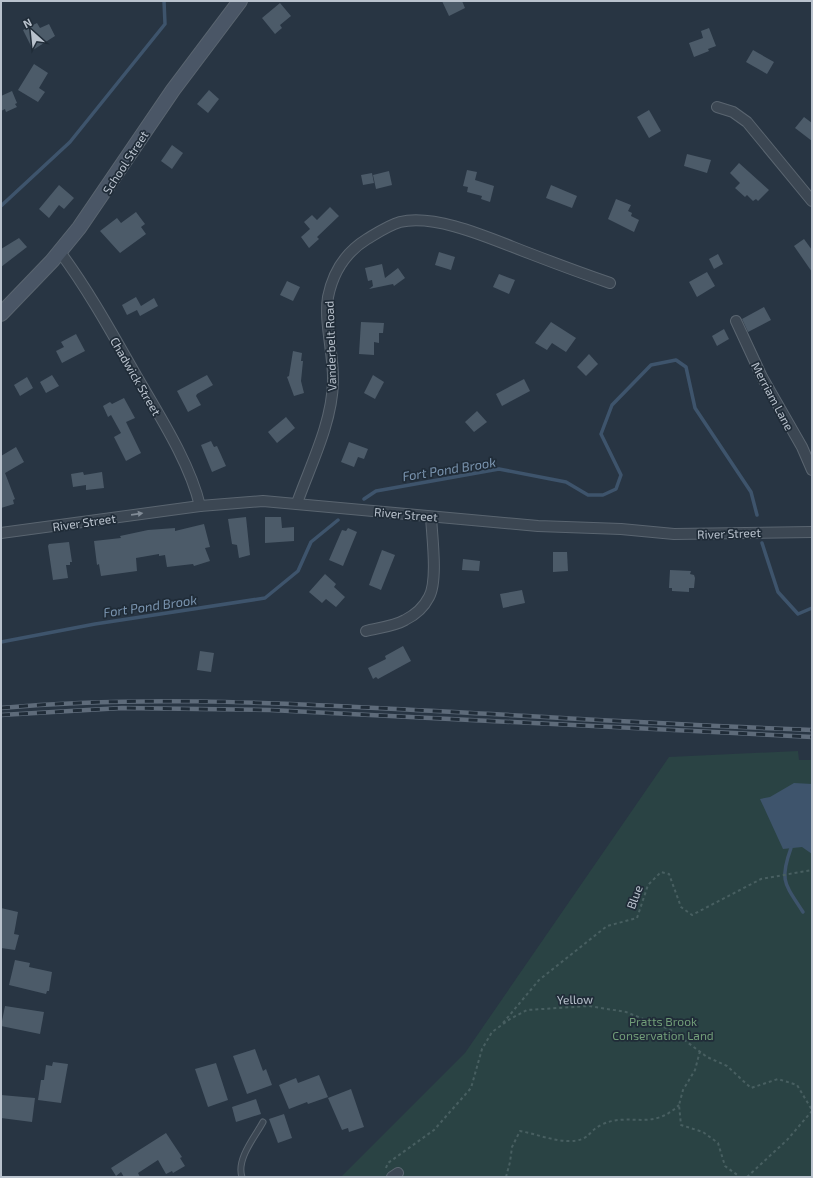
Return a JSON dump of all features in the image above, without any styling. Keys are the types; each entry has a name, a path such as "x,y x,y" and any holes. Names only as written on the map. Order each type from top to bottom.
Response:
{"street":[{"name":"School Street","path":"1,314 60,252 102,197 173,90 240,1"},
{"path":"717,107 733,112 747,122 812,201"},
{"name":"Vanderbelt Road","path":"297,503 326,425 331,402 333,366 328,299 331,283 339,266 356,246 399,222 417,221 441,223 490,239 610,283"},
{"name":"Chadwick Street","path":"60,252 91,298 156,410 187,470 200,506"},
{"name":"Merriam Lane","path":"736,321 762,377 802,447 812,470"},
{"name":"River Street","path":"1,533 200,506 263,501 538,526 621,529 674,534 812,532"},
{"path":"366,630 404,621 419,611 430,597 433,553 431,517"}],"lane":[{"path":"242,1177 241,1161 263,1122"}],"path":[{"name":"Blue","path":"500,1027 539,980 607,926 637,918 648,885 661,872 669,874 681,907 692,915 762,879 812,870"},
{"name":"Yellow","path":"392,1173 388,1163 434,1130 471,1088 482,1049 492,1032 510,1019 527,1010 589,1006 626,1012 672,1030 700,1051 727,1066 751,1088 778,1080 797,1085 812,1111"},
{"path":"700,1051 695,1070 683,1090 679,1105 681,1125 703,1132 718,1142 725,1166 740,1177"},
{"path":"506,1177 512,1147 520,1131 568,1141 585,1139 600,1125 621,1120 657,1119 672,1112 679,1105"},
{"path":"747,1177 787,1140 812,1111"}],"green space":[{"name":"Pratts Brook Conservation Land","path":"798,751 799,760 812,760 812,1177 341,1177 465,1053 669,757"}],"water":[{"path":"794,783 812,784 812,854 802,847 783,849 760,799 770,797"}],"building":[{"path":"442,1 462,1 465,8 449,16"},
{"path":"280,3 291,16 280,25 282,28 275,34 262,18"},
{"path":"37,23 40,28 49,24 55,36 33,50 23,30"},
{"path":"709,28 716,46 708,49 709,51 694,57 689,43 703,38 701,31"},
{"path":"753,50 774,62 767,74 746,62"},
{"path":"34,64 48,73 39,88 45,92 38,102 18,90"},
{"path":"209,90 219,99 208,113 197,104"},
{"path":"12,91 17,107 6,112 5,109 1,111 1,96"},
{"path":"649,110 661,131 649,138 637,117"},
{"path":"804,117 812,123 812,141 795,128"},
{"path":"172,145 183,153 172,169 161,161"},
{"path":"687,154 711,160 707,173 684,166"},
{"path":"739,163 769,190 758,201 756,199 753,201 747,195 745,197 735,188 740,183 730,173"},
{"path":"467,170 477,172 475,180 494,186 490,202 481,199 482,196 467,192 468,187 463,186"},
{"path":"389,171 392,185 376,189 373,175"},
{"path":"372,173 374,183 363,185 361,175"},
{"path":"59,185 74,198 64,209 59,205 49,218 39,209"},
{"path":"551,185 577,196 572,208 546,198"},
{"path":"616,199 631,205 628,211 632,213 631,216 639,220 634,232 608,219"},
{"path":"330,207 339,216 317,237 319,239 309,248 301,237 310,229 304,222 312,215 317,220"},
{"path":"136,212 145,224 141,227 146,234 120,253 100,231 117,218 121,223"},
{"path":"19,238 27,247 1,267 1,249"},
{"path":"804,239 812,250 812,272 794,246"},
{"path":"439,252 455,257 451,270 435,265"},
{"path":"718,254 723,264 714,269 709,259"},
{"path":"382,264 385,278 398,268 405,278 394,286 393,284 369,289 373,286 372,280 368,281 365,268"},
{"path":"707,272 715,286 697,297 689,282"},
{"path":"499,274 515,280 509,294 493,287"},
{"path":"287,281 300,287 293,301 280,295"},
{"path":"136,297 141,306 154,298 158,306 140,316 137,310 127,315 122,305"},
{"path":"764,307 771,320 748,332 742,319"},
{"path":"361,322 384,323 383,333 379,333 379,343 374,342 374,355 359,354"},
{"path":"551,322 576,338 566,352 552,343 547,350 535,343"},
{"path":"724,329 729,339 717,346 712,336"},
{"path":"76,334 85,351 62,363 56,351 64,347 61,342"},
{"path":"293,351 302,353 301,361 303,361 301,381 304,393 294,396 287,377 289,376"},
{"path":"589,354 598,364 586,376 577,367"},
{"path":"52,375 59,386 46,393 40,382"},
{"path":"207,375 213,385 197,394 196,396 201,405 188,412 177,391"},
{"path":"373,375 384,382 375,399 364,393"},
{"path":"27,377 33,388 20,396 14,385"},
{"path":"524,379 530,391 502,406 496,394"},
{"path":"124,398 135,418 126,422 141,453 126,461 114,437 121,433 111,415 108,417 103,406 110,402 112,404"},
{"path":"477,411 487,422 474,432 465,422"},
{"path":"286,417 295,428 277,443 268,432"},
{"path":"211,441 214,447 217,446 226,466 212,472 201,445"},
{"path":"349,442 368,449 364,459 358,457 354,467 341,462"},
{"path":"16,447 24,462 5,473 15,499 13,500 14,504 1,508 1,456"},
{"path":"83,472 84,475 102,472 104,488 86,490 86,485 73,487 71,474"},
{"path":"246,517 250,555 239,558 237,545 232,544 228,519"},
{"path":"265,517 281,517 282,528 294,527 294,541 265,543"},
{"path":"204,524 210,547 205,548 210,561 194,566 193,564 167,567 165,555 159,556 159,554 136,558 137,571 101,576 99,564 97,565 94,541 121,538 120,536 148,530 175,528 175,531"},
{"path":"348,528 357,532 343,566 329,560 342,530 346,531"},
{"path":"69,542 72,562 70,562 70,565 66,565 68,578 53,580 48,546 49,544"},
{"path":"382,550 395,555 381,590 369,585"},
{"path":"553,552 567,552 568,571 553,572"},
{"path":"463,559 480,561 479,571 462,570"},
{"path":"670,570 691,571 690,574 694,575 695,578 694,588 689,588 689,592 672,591 672,588 669,588"},
{"path":"325,574 336,584 334,587 345,597 336,607 326,599 322,603 309,592"},
{"path":"522,590 525,603 503,608 500,594"},
{"path":"403,646 411,661 378,679 376,677 373,679 368,668 386,659 385,656"},
{"path":"200,651 214,653 211,672 197,670"},
{"path":"1,908 18,912 14,934 19,935 15,950 1,948"},
{"path":"15,960 30,963 29,967 52,972 49,991 47,991 46,994 9,985"},
{"path":"5,1006 44,1012 40,1034 1,1026"},
{"path":"255,1049 263,1071 266,1069 272,1085 247,1094 233,1056"},
{"path":"53,1062 68,1064 61,1103 38,1100 41,1080 44,1080 46,1065 52,1066"},
{"path":"216,1063 228,1100 208,1107 195,1069"},
{"path":"319,1075 328,1097 308,1104 307,1102 289,1109 279,1085 296,1078 298,1083"},
{"path":"351,1089 364,1127 349,1132 348,1128 342,1130 328,1098"},
{"path":"1,1095 35,1098 32,1122 1,1118"},
{"path":"256,1099 261,1114 236,1122 232,1107"},
{"path":"284,1114 292,1138 278,1143 269,1119"},
{"path":"166,1133 182,1157 180,1158 185,1166 173,1173 172,1171 166,1174 158,1160 138,1173 140,1177 124,1177 121,1172 116,1176 111,1168"}],"waterway":[{"path":"1,206 70,142 165,24 164,1"},
{"name":"Fort Pond Brook","path":"364,499 376,491 499,469 566,482 588,495 603,495 616,489 621,475 601,434 612,405 651,365 676,360 686,367 695,408 751,492 757,515"},
{"name":"Fort Pond Brook","path":"1,642 95,624 265,598 298,571 311,542 338,520"},
{"name":"Fort Pond Brook","path":"762,543 778,592 798,614 812,608"},
{"path":"791,848 785,868 786,882 788,888 803,912"}],"railway":[{"path":"1,708 100,702 248,702 812,730"},
{"path":"1,715 122,708 270,710 812,737"}]}
